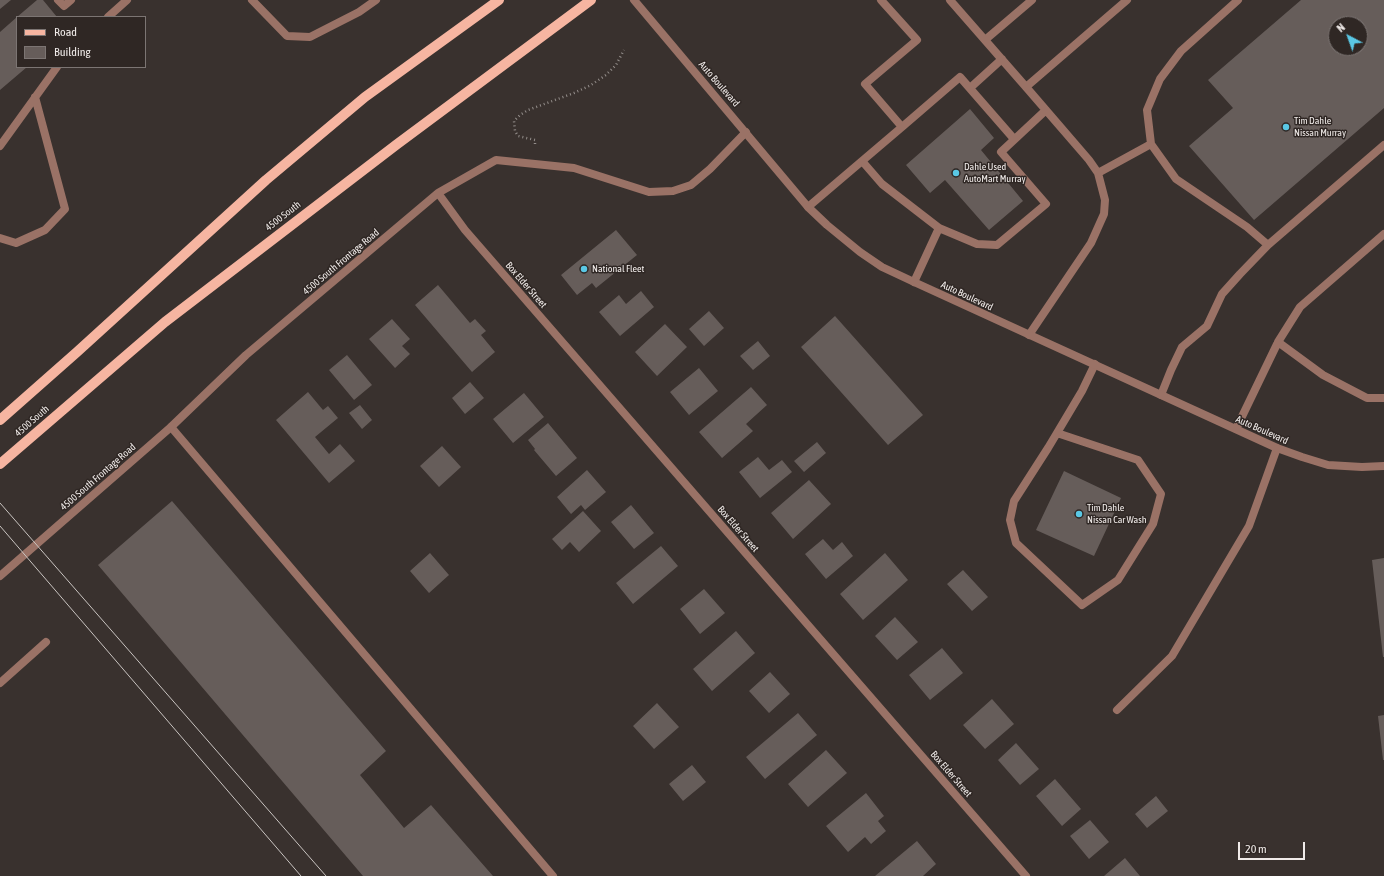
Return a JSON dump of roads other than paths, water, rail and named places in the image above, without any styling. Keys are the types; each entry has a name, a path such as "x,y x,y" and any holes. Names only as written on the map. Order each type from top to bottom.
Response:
{"main road":[{"path":"0,420 83,347 266,180 365,97 499,0"},
{"name":"4500 South","path":"0,464 165,322 396,145 591,0"}],"street":[{"path":"58,0 64,6 71,0"},
{"path":"109,16 127,0"},
{"path":"252,0 287,36 310,37 359,12 376,0"},
{"name":"Auto Boulevard","path":"634,0 808,207 860,252 882,267 1028,335 1302,458 1328,465 1362,468 1384,466"},
{"path":"881,0 917,40 865,84 902,127"},
{"path":"951,0 1088,160 1098,173 1105,200 1104,214 1091,243 1028,335"},
{"path":"985,40 1032,0"},
{"path":"1026,87 1127,0"},
{"path":"1238,0 1181,51 1160,79 1147,110 1151,144 1176,179 1247,227 1268,245"},
{"path":"970,88 1002,60"},
{"path":"0,146 56,68"},
{"path":"808,207 960,77 1014,139"},
{"path":"0,238 16,243 45,230 65,209 35,97"},
{"path":"862,161 882,184 939,228 977,244 998,245 1046,204 1001,152 1046,110"},
{"name":"4500 South Frontage Road","path":"0,576 171,427 246,355 438,193 496,160 574,168 649,192 673,191 691,185 701,177 746,132"},
{"path":"1098,173 1151,144"},
{"path":"1161,395 1182,348 1207,326 1222,294 1268,245 1384,145"},
{"name":"Box Elder Street","path":"438,193 465,230 1026,876"},
{"path":"914,282 939,228"},
{"path":"1236,429 1278,342 1300,307 1384,234"},
{"path":"1278,342 1323,375 1367,398 1384,398"},
{"path":"1057,433 1138,460 1161,494 1153,524 1118,580 1082,605 1016,543 1010,520 1014,501 1082,391 1094,364"},
{"path":"171,427 553,876"},
{"path":"1117,710 1172,656 1249,526 1277,448"},
{"path":"0,683 46,642"}],"tram line":[{"path":"0,503 326,876"},
{"path":"0,526 301,876"}],"place":[{"name":"Tim Dahle Nissan Murray","path":"1286,127"},
{"name":"Dahle Used AutoMart Murray","path":"956,173"},
{"name":"National Fleet","path":"584,269"},
{"name":"Tim Dahle Nissan Car Wash","path":"1079,514"}]}
